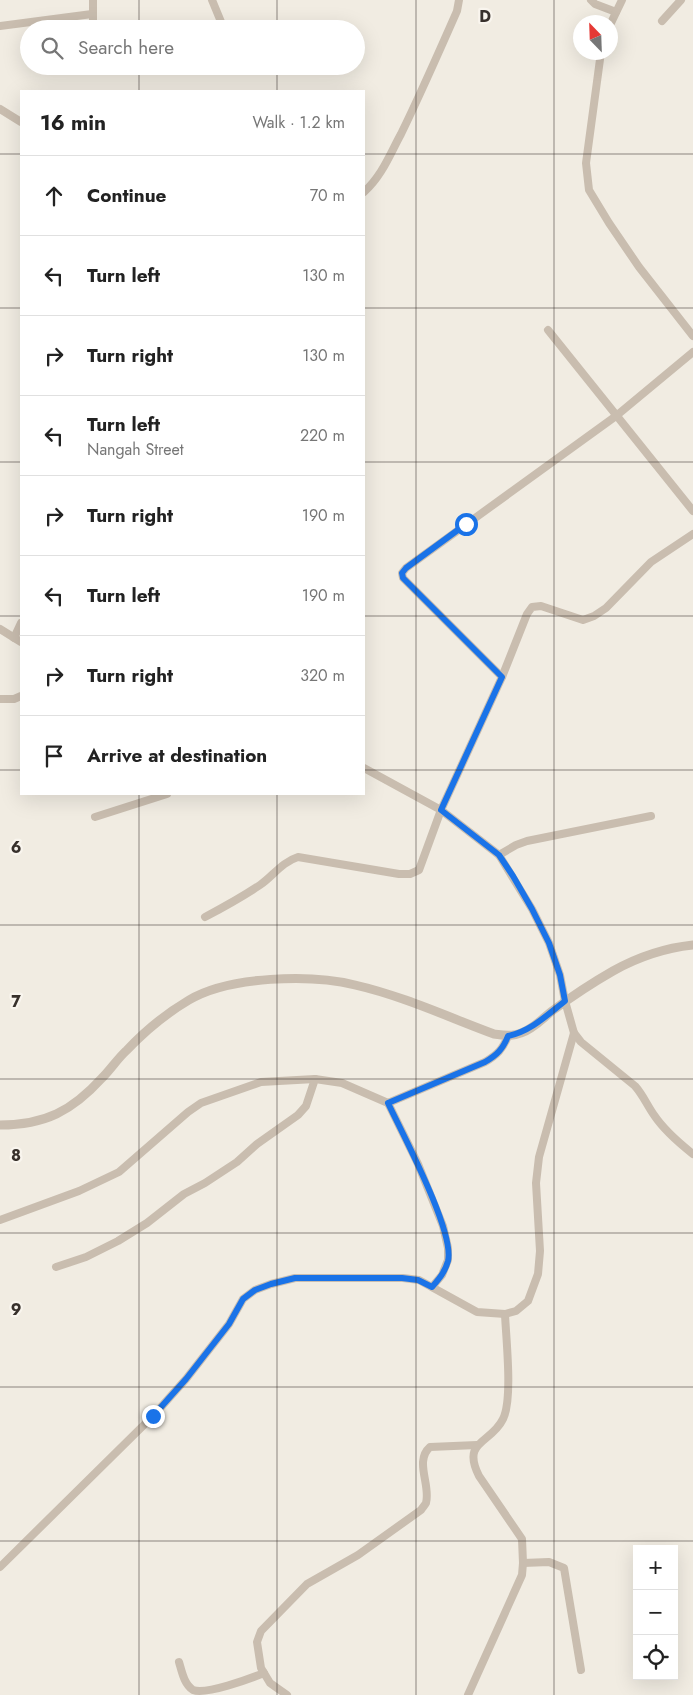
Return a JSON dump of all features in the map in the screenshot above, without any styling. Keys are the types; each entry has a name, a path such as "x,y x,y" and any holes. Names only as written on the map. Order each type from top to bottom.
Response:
{"street":[{"path":"92,20 93,0"},
{"path":"212,0 220,20"},
{"path":"365,191 382,171 410,115 457,11 459,0"},
{"path":"591,0 594,4 616,12"},
{"path":"615,15 622,0"},
{"path":"662,21 681,0"},
{"path":"46,20 92,14"},
{"path":"0,26 20,23"},
{"path":"600,60 586,163 589,190 639,267 693,336"},
{"path":"0,109 20,121"},
{"path":"548,330 693,511"},
{"path":"502,677 403,578 402,573 616,416 693,352"},
{"path":"205,917 240,898 290,860 298,857 399,874 410,874 419,870 441,810 502,677 527,614 532,607 541,606 583,620 594,616 606,608 650,562 693,534"},
{"path":"0,629 18,640"},
{"path":"0,699 14,699 20,696"},
{"path":"365,769 441,810 499,855 532,909 549,943 560,975 574,1033 581,1042 635,1086 642,1094 654,1116 693,1154"},
{"path":"95,817 164,795"},
{"path":"499,855 527,841 651,816"},
{"path":"0,1125 31,1123 50,1118 67,1110 84,1097 146,1032 189,1000 207,992 241,983 320,978 354,984 388,994 494,1034 508,1036 521,1033 533,1027 565,1001 634,960 661,951 693,945"},
{"path":"0,1567 153,1416 186,1379 229,1324 243,1299 255,1290 295,1278 402,1278 418,1280 477,1312 505,1314 516,1311 528,1301 538,1274 540,1251 536,1183 539,1157 574,1033"},
{"path":"388,1103 485,1062 498,1054 504,1047 508,1036"},
{"path":"0,1220 79,1191 119,1172 201,1103 261,1082 315,1079 342,1083 388,1103 418,1164 445,1233 448,1248 448,1260 442,1275 432,1287"},
{"path":"56,1267 86,1258 118,1241 147,1223 184,1194 237,1162 257,1144 298,1115 306,1106 315,1079"},
{"path":"468,1695 522,1575 522,1539 479,1476 474,1467 473,1456 477,1445 496,1430 504,1418 508,1377 505,1314"},
{"path":"287,1695 270,1682 261,1668 257,1642 261,1631 307,1584 358,1555 421,1510 426,1502 423,1459 425,1451 430,1447 477,1445"},
{"path":"523,1563 549,1562 564,1568 580,1670"},
{"path":"179,1662 185,1682 193,1691 202,1694 216,1692 264,1674"}],"route":[{"path":"153,1416 186,1379 229,1324 243,1299 255,1290 295,1278 402,1278 418,1280 432,1287 442,1275 448,1260 448,1248 443,1226 418,1164 388,1103 485,1062 498,1054 504,1047 508,1036 521,1033 533,1027 565,1001 560,975 549,943 513,876 499,855 441,810 502,677 403,578 402,573 406,568 466,524"}]}
